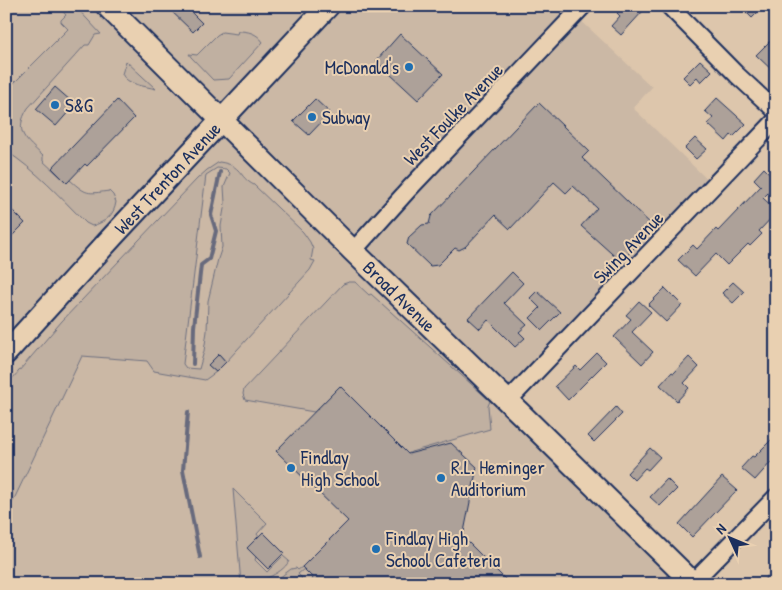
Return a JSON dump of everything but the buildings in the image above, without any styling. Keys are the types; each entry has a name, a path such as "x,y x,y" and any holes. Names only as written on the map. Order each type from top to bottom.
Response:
{"main road":[{"name":"Broad Avenue","path":"107,6 353,251 693,583"},
{"name":"West Trenton Avenue","path":"6,352 328,6"}],"street":[{"name":"West Foulke Avenue","path":"353,251 582,6"},
{"path":"669,6 776,111"},
{"name":"Swing Avenue","path":"508,401 776,120"},
{"path":"693,583 776,497"}],"shaded area":[{"path":"6,6 583,6 575,15 652,87 633,108 714,186 508,401 694,584 6,584"},
{"path":"58,6 75,6 101,34 95,35 89,45 85,45 28,108 22,123 22,130 31,145 43,156 43,161 67,183 70,180 84,191 96,193 109,191 113,195 116,202 111,215 101,223 92,226 86,223 38,176 6,151 6,91 68,29 61,22 66,15"},
{"path":"238,31 252,33 263,42 229,79 213,80 189,54 197,55 222,32 237,34"},
{"path":"126,61 156,89 128,81 124,78 122,74"},
{"path":"219,162 236,168 303,232 313,249 311,260 315,261 310,270 226,362 219,354 208,365 216,372 205,380 154,371 147,361 82,356 6,516 6,386 62,321 207,170","holes":["217,168 226,169 230,173 224,187 225,203 221,226 222,247 208,301 204,351 199,369 186,368 183,364 206,175"]},
{"path":"355,282 369,295 371,294 490,401 488,406 490,429 408,454 340,386 314,412 245,400 244,389 343,284"},
{"path":"233,489 267,523 257,534 259,537 255,560 267,572 283,556 289,561 286,566 274,574 247,584 241,584"},
{"path":"302,567 304,569 298,574 302,578 296,584 266,584 279,578 291,569 296,568 298,570"}],"waterway":[{"path":"193,364 194,327 201,265 209,259 216,231 211,215 220,172"},
{"path":"188,412 183,470 200,557"}],"place":[{"name":"McDonald's","path":"409,67"},
{"name":"S&G","path":"55,105"},
{"name":"Subway","path":"312,117"},
{"name":"Findlay High School","path":"291,468"},
{"name":"R.L. Heminger Auditorium","path":"441,478"},
{"name":"Findlay High School Cafeteria","path":"376,549"}]}
